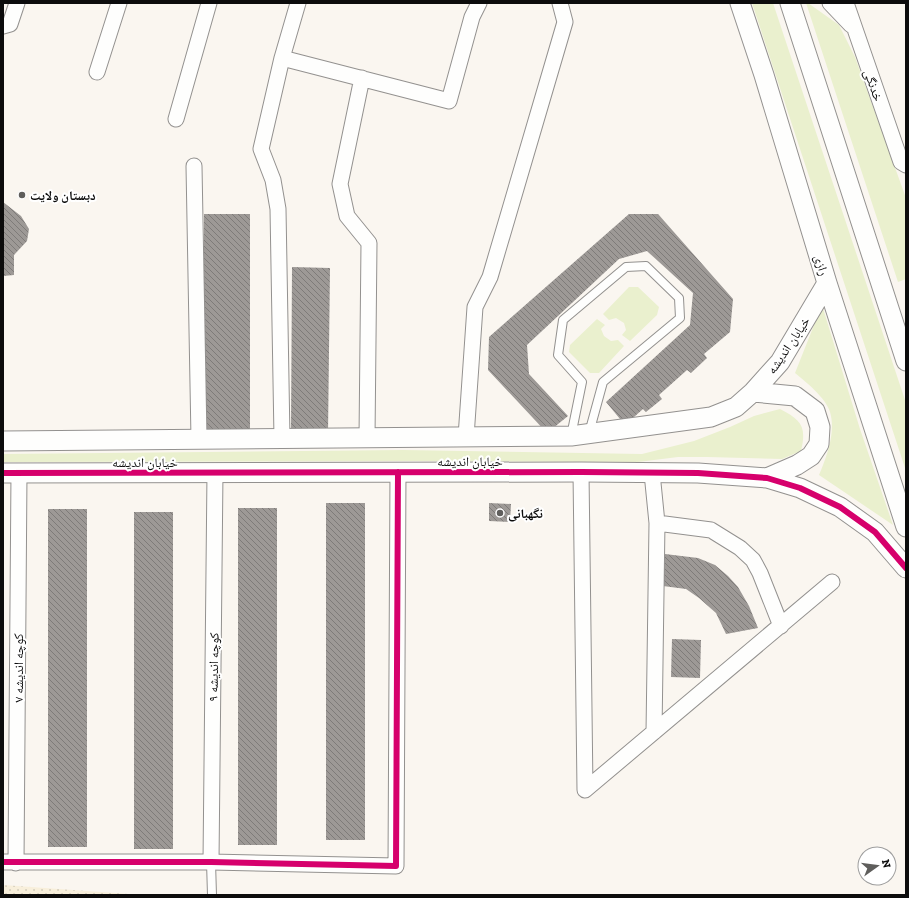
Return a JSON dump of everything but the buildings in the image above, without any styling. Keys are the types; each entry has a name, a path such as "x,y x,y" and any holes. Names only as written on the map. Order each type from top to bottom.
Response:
{"street":[{"path":"3,26 10,24 17,3"},
{"path":"97,72 119,3"},
{"path":"176,119 209,3"},
{"path":"282,438 278,209 273,180 261,149 282,58 298,3"},
{"path":"282,58 449,101 472,17 479,3"},
{"path":"466,437 475,307 490,277 565,22 560,3"},
{"name":"رازی","path":"740,3 764,75 827,283 906,527"},
{"path":"790,3 906,361"},
{"path":"830,3 854,27"},
{"name":"خدنگی","path":"846,3 901,162 906,165"},
{"path":"362,78 340,184 347,216 369,243 367,438"},
{"path":"194,166 199,439"},
{"name":"خیابان اندیشه","path":"3,441 580,435 712,417 736,407 753,392 780,362 827,283"},
{"path":"753,392 795,396 815,411 820,427 819,444 811,456 797,465 767,478"},
{"name":"کوچه اندیشه ۹","path":"211,862 215,472"},
{"path":"10,862 211,862 396,866 398,472"},
{"path":"581,472 585,790 832,582"},
{"name":"خیابان اندیشه","path":"11,473 581,472 698,473 767,478 800,488 840,507 875,532 906,568"},
{"name":"کوچه اندیشه ۷","path":"10,862 11,473"},
{"path":"652,473 657,523 654,732"},
{"path":"657,523 711,530 740,548 753,560 760,573 780,626"}],"lane":[{"path":"646,266 679,298 680,318 603,382 580,435 582,382 558,355 563,320 626,267 646,266"},
{"path":"211,862 212,895"}],"shaded area":[{"path":"3,885 143,895 3,895"}],"green space":[{"path":"752,3 773,3 906,403 906,471"},
{"path":"806,3 839,25 855,57 906,198 906,279 898,282"},
{"path":"629,287 638,287 659,307 657,315 630,341 622,335 626,330 624,323 616,318 609,320 603,314"},
{"path":"822,305 860,429 893,525 819,475 830,444 832,420 828,407 824,401 795,373"},
{"path":"597,319 605,325 601,329 604,336 611,341 618,340 624,346 599,373 590,373 569,352 570,345"},
{"path":"780,409 793,417 801,425 803,430 801,451 782,459 678,457 638,462 3,462 3,454 403,450 642,454 694,441 754,416"}],"cycle path":[{"path":"3,862 211,862 396,866 398,472"},
{"path":"3,473 581,472 698,473 767,478 800,488 840,507 875,532 906,568"}],"place":[{"name":"دبستان ولایت","path":"22,195"},
{"name":"نگهبانی","path":"500,513"}]}
